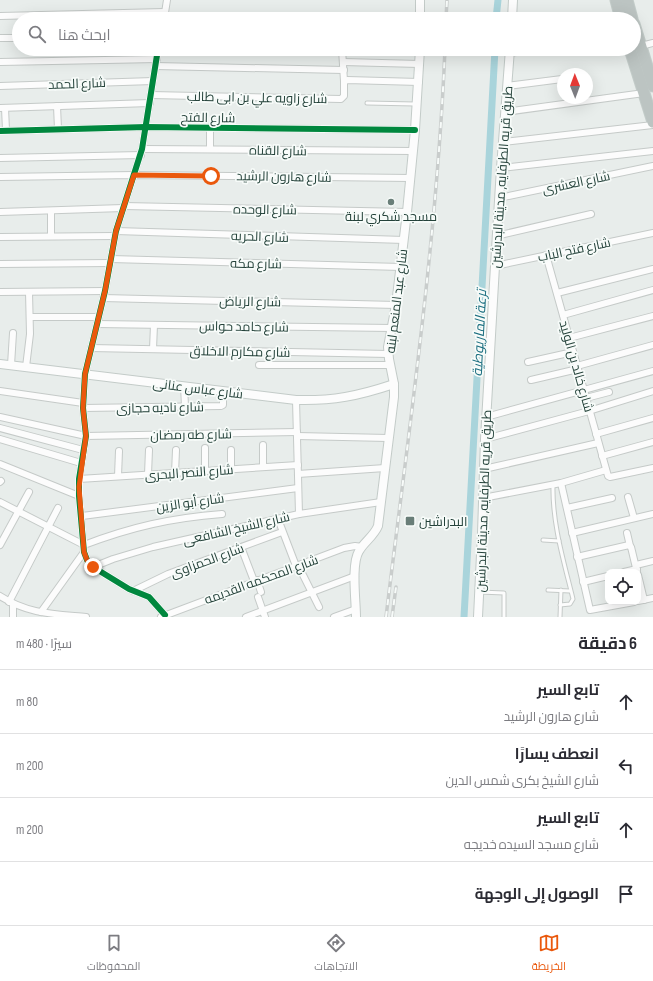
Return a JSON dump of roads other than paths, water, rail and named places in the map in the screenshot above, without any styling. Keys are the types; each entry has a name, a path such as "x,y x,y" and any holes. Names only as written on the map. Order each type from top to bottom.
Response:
{"highway":[{"path":"616,0 619,12"},
{"path":"627,0 630,12"},
{"path":"637,56 644,93 653,122"},
{"path":"639,56 653,86"}],"main road":[{"path":"420,0 420,12"},
{"path":"512,12 513,0"},
{"name":"شارع عبد المنعم لبنه","path":"356,613 356,558 362,547 372,537 378,526 394,397 394,384 388,354 404,240 415,130 420,56"},
{"name":"طريق قريه الطرفايه, مدينة البدرشين","path":"478,617 486,417 496,236 510,56"},
{"name":"شارع عباس عنانى","path":"0,364 296,400 344,398 369,393 394,384"}],"street":[{"path":"165,12 167,0"},
{"path":"0,16 12,16"},
{"path":"0,38 12,38"},
{"path":"641,46 653,43"},
{"path":"157,56 142,152 123,207 116,234 104,294 85,374 83,405 86,436 79,478 79,496 82,516 84,552 87,560 93,567 133,591 149,597 163,616"},
{"path":"343,56 344,82"},
{"path":"0,62 157,59"},
{"path":"343,62 420,64"},
{"path":"156,66 344,70"},
{"name":"شارع زاويه علي بن ابى طالب","path":"151,94 340,99 344,96 344,82 346,80 419,82"},
{"path":"507,86 557,80"},
{"name":"شارع الحمد","path":"0,86 153,81"},
{"path":"505,112 644,93"},
{"path":"3,131 3,108 150,104"},
{"path":"57,106 58,130"},
{"path":"503,142 653,125"},
{"name":"شارع الفتح","path":"3,131 146,127 415,130"},
{"path":"210,128 210,149"},
{"name":"شارع القناه","path":"0,158 210,149 413,151"},
{"path":"501,168 653,151"},
{"name":"شارع العشرى","path":"499,198 653,166"},
{"name":"شارع هارون الرشيد","path":"0,177 134,175 410,178"},
{"name":"شارع الوحده","path":"0,212 123,207 407,212"},
{"path":"51,211 51,236"},
{"path":"496,236 591,214"},
{"name":"شارع فتح الباب","path":"495,266 653,233"},
{"name":"شارع الحريه","path":"0,237 116,234 404,240"},
{"name":"شارع خالد بن الوليد","path":"546,255 598,443 609,477 653,468"},
{"name":"شارع مكه","path":"0,264 111,261 401,267"},
{"path":"557,294 653,269"},
{"path":"563,315 653,290"},
{"name":"شارع الرياض","path":"0,292 104,294 396,305"},
{"path":"26,367 29,345 29,292"},
{"path":"569,338 653,316"},
{"name":"شارع حامد حواس","path":"30,317 154,324 392,328"},
{"path":"153,349 154,324"},
{"path":"11,365 13,333"},
{"path":"531,380 653,345"},
{"name":"شارع مكارم الاخلاق","path":"91,348 388,354"},
{"path":"528,362 573,352"},
{"path":"259,365 390,365"},
{"path":"486,417 653,371"},
{"path":"184,386 185,406"},
{"name":"شارع ناديه حجازى","path":"0,391 83,405 185,406 222,406 223,391"},
{"path":"485,439 589,411 653,391"},
{"path":"586,398 609,392"},
{"path":"296,400 299,514"},
{"name":"شارع طه رمضان","path":"0,417 86,436 297,434 388,438"},
{"path":"596,434 653,418"},
{"path":"0,428 83,450"},
{"path":"0,439 82,463"},
{"path":"602,456 653,442"},
{"path":"484,469 598,443"},
{"path":"262,446 263,467"},
{"path":"205,471 206,448"},
{"path":"148,474 149,450"},
{"path":"175,473 176,450"},
{"path":"231,450 231,469"},
{"path":"118,476 119,451"},
{"path":"0,464 79,496"},
{"name":"شارع النصر البحرى","path":"79,478 298,465"},
{"path":"298,474 385,468"},
{"path":"483,498 561,483 606,470"},
{"path":"561,483 590,610 618,605"},
{"name":"شارع أبو الزين","path":"82,516 298,488"},
{"path":"0,545 29,492"},
{"path":"628,497 634,518"},
{"path":"567,508 612,498"},
{"path":"0,502 84,545 128,529 151,523 222,514"},
{"name":"شارع الشيخ الشافعى","path":"93,567 117,557 153,547 299,514 381,502"},
{"path":"13,617 12,603 58,508"},
{"path":"572,533 653,514"},
{"path":"278,519 297,566 318,607"},
{"name":"شارع الحمزاوى","path":"133,591 168,574 282,532"},
{"path":"627,533 637,569"},
{"path":"577,557 626,545 630,546"},
{"name":"شارع المحكمه القديمه","path":"163,616 344,548 355,546 362,547"},
{"path":"241,547 260,595 264,614"},
{"path":"41,612 84,552"},
{"path":"639,569 653,561"},
{"path":"246,617 264,614 355,576"},
{"path":"583,582 605,577"},
{"path":"0,596 27,610 49,615 86,617"},
{"path":"641,601 653,598"},
{"path":"334,617 356,613"}],"lane":[{"path":"367,103 417,104"},
{"path":"553,484 553,501 559,541 572,599 570,604 560,605"},
{"path":"543,540 559,541"},
{"path":"548,590 570,591"},
{"path":"560,590 560,617"},
{"path":"479,592 504,593 504,617"}],"waterway":[{"name":"ترعة الماريوطية","path":"497,12 498,0"},
{"name":"ترعة الماريوطية","path":"464,617 495,56"}],"railway":[{"path":"446,12 447,0"},
{"path":"386,617 429,262 436,191 445,56"},
{"path":"392,617 396,587"}],"place":[{"name":"مسجد شكري لبنة","path":"391,202"},
{"name":"البدراشين","path":"410,521"}]}
